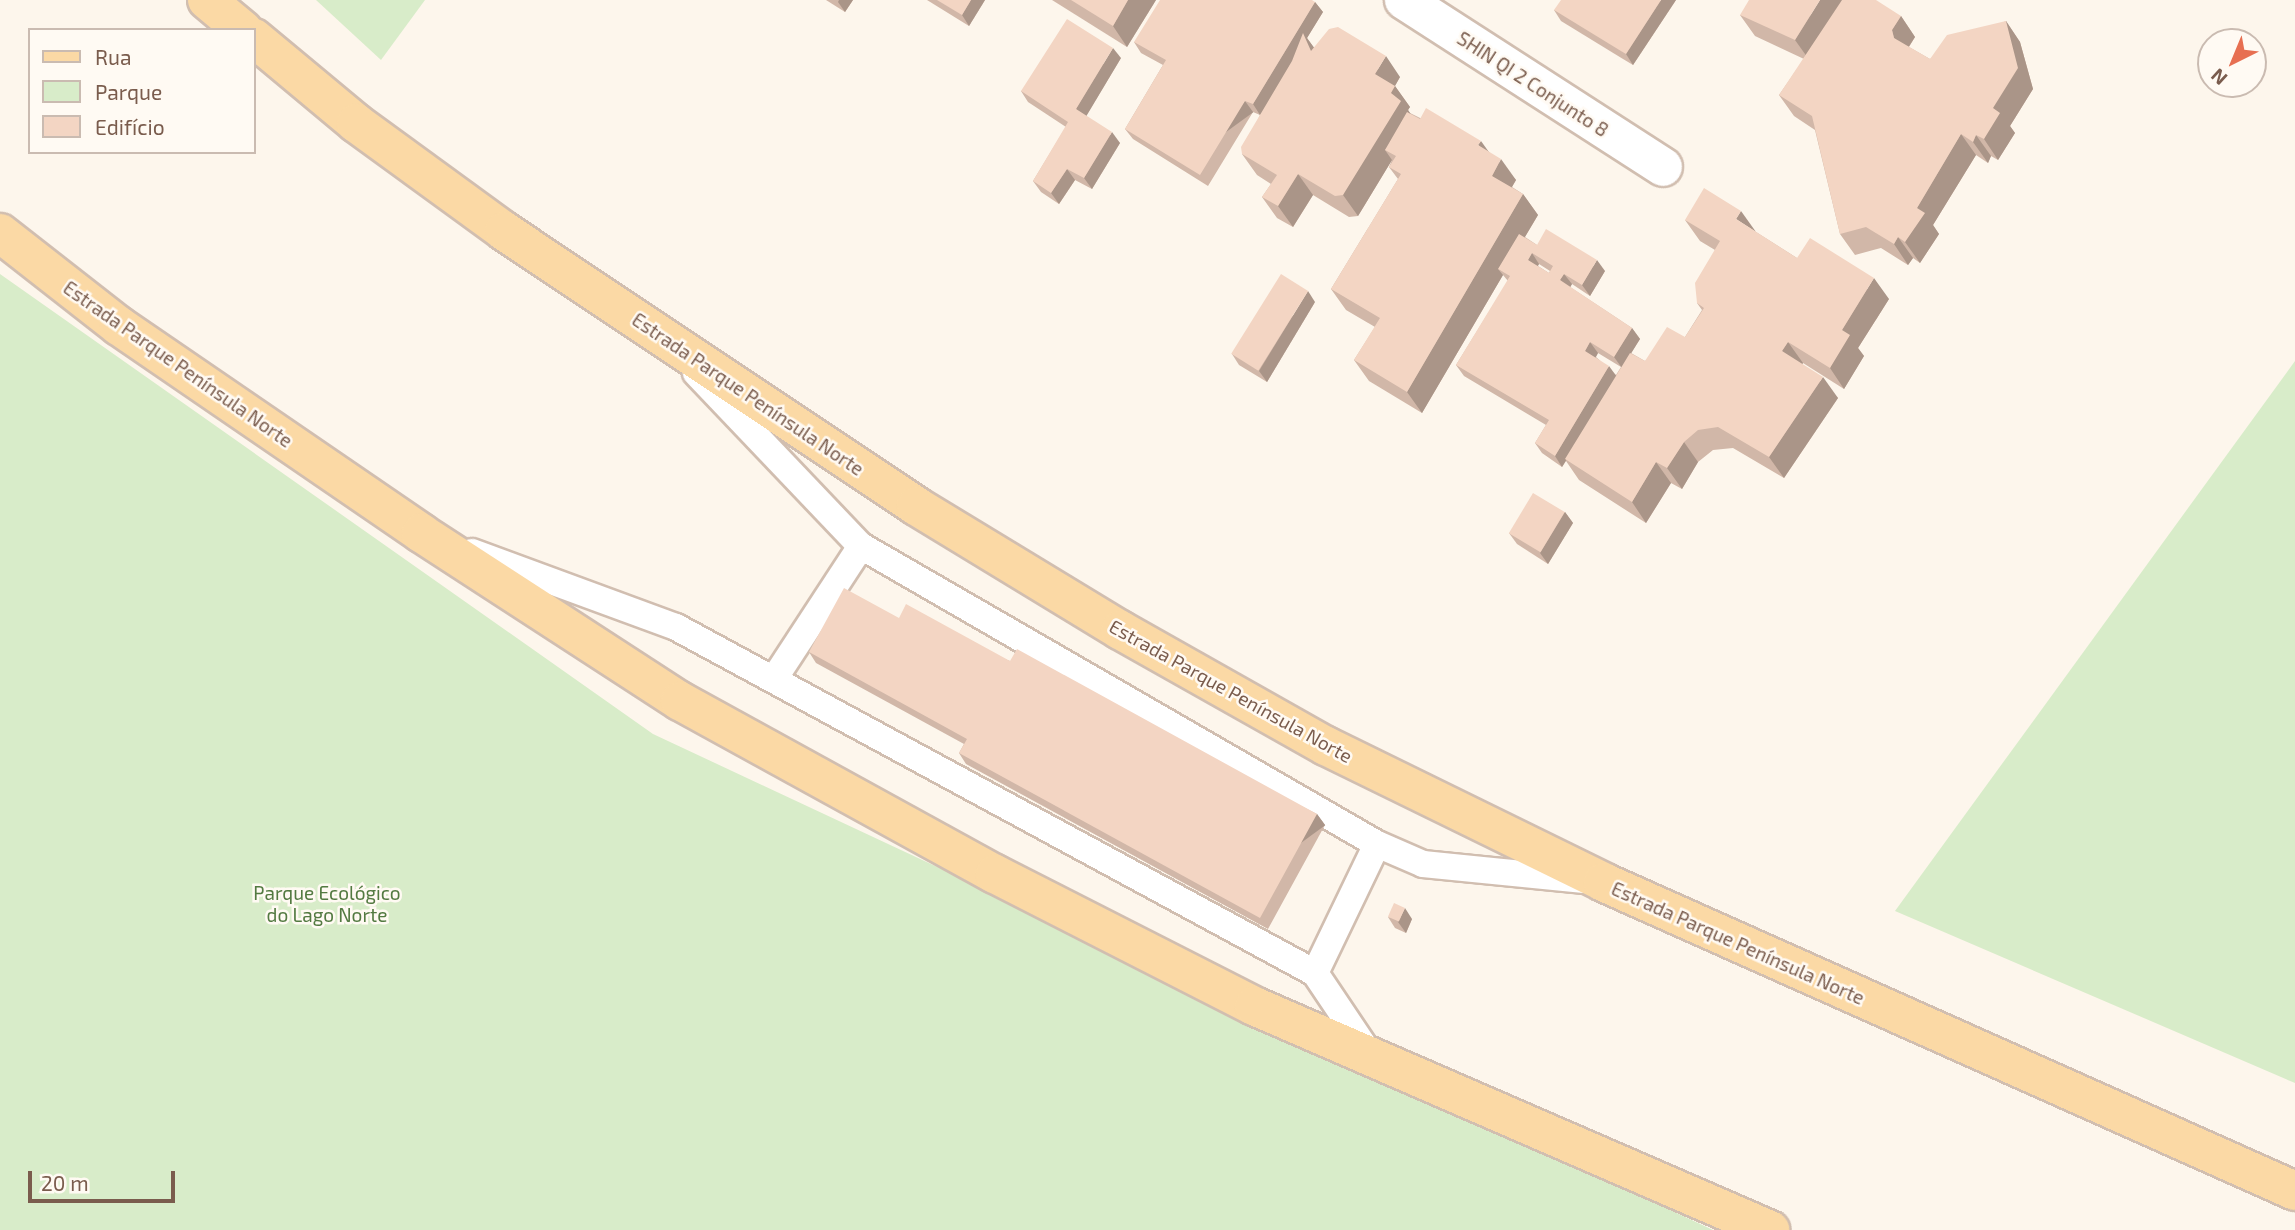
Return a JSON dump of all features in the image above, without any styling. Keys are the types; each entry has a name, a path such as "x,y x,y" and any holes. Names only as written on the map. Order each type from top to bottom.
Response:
{"main road":[{"path":"207,0 241,28"},
{"name":"Estrada Parque Península Norte","path":"256,40 367,131 660,337 916,506 1121,630 1326,746 1603,882 2295,1192"},
{"name":"Estrada Parque Península Norte","path":"0,233 119,326 421,533 680,701 995,874 1254,1006 1770,1230"}],"street":[{"name":"SHIN QI 2 Conjunto 8","path":"1404,0 1663,167"}],"lane":[{"path":"660,337 861,546 1377,844 1423,864 1603,882"},
{"path":"421,533 676,627 1315,972 1372,1059"},
{"path":"774,679 861,546"},
{"path":"1315,972 1377,844"}],"green space":[{"path":"316,0 425,0 381,60"},
{"name":"Parque Ecológico do Lago Norte","path":"0,274 653,734 1713,1230 0,1230"},
{"path":"2295,361 2295,1083 1895,911"}],"building":[{"path":"937,0 971,0 962,15"},
{"path":"1071,0 1128,0 1113,26"},
{"path":"1160,0 1315,2 1253,104 1245,101 1200,175 1125,129 1166,60 1134,42"},
{"path":"1561,0 1661,0 1626,54 1554,10"},
{"path":"1749,0 1820,0 1795,40 1740,15"},
{"path":"1842,0 1876,0 1901,16 1892,30 1894,38 1930,59 1947,35 2006,21 2018,68 1993,108 2000,113 1984,139 1976,135 1973,142 1961,134 1917,208 1925,213 1905,242 1898,237 1894,244 1866,227 1840,234 1812,116 1779,95"},
{"path":"1067,19 1113,48 1076,109 1112,132 1084,178 1067,169 1051,193 1033,181 1068,122 1021,91"},
{"path":"1338,27 1386,56 1375,74 1395,86 1391,93 1401,101 1343,195 1335,196 1298,174 1278,206 1262,197 1277,175 1242,154 1241,147 1292,61 1303,33 1311,51 1329,29"},
{"path":"1426,108 1481,141 1478,145 1501,159 1492,176 1523,194 1407,392 1354,360 1380,318 1331,289 1401,174 1389,167 1396,156 1385,150 1407,112 1420,119"},
{"path":"1704,188 1741,211 1736,219 1797,258 1810,238 1874,278 1842,330 1850,335 1830,368 1788,342 1782,351 1823,377 1769,457 1718,427 1698,430 1684,442 1667,468 1656,462 1632,502 1565,459 1630,353 1645,361 1667,327 1685,337 1704,308 1697,303 1695,283 1720,241 1685,220"},
{"path":"1546,229 1597,260 1582,285 1564,274 1560,280 1632,328 1614,357 1590,342 1585,351 1609,366 1555,456 1535,443 1549,420 1456,365 1510,276 1498,269 1519,234 1537,245","holes":["1532,253 1553,266 1549,273 1528,260"]},
{"path":"1281,274 1308,291 1258,371 1231,354"},
{"path":"1533,493 1565,512 1541,552 1509,533"},
{"path":"844,588 899,618 906,604 1010,661 1017,649 1317,814 1260,918 959,753 967,739 809,652"},
{"path":"1394,903 1405,908 1399,922 1388,917"}]}
